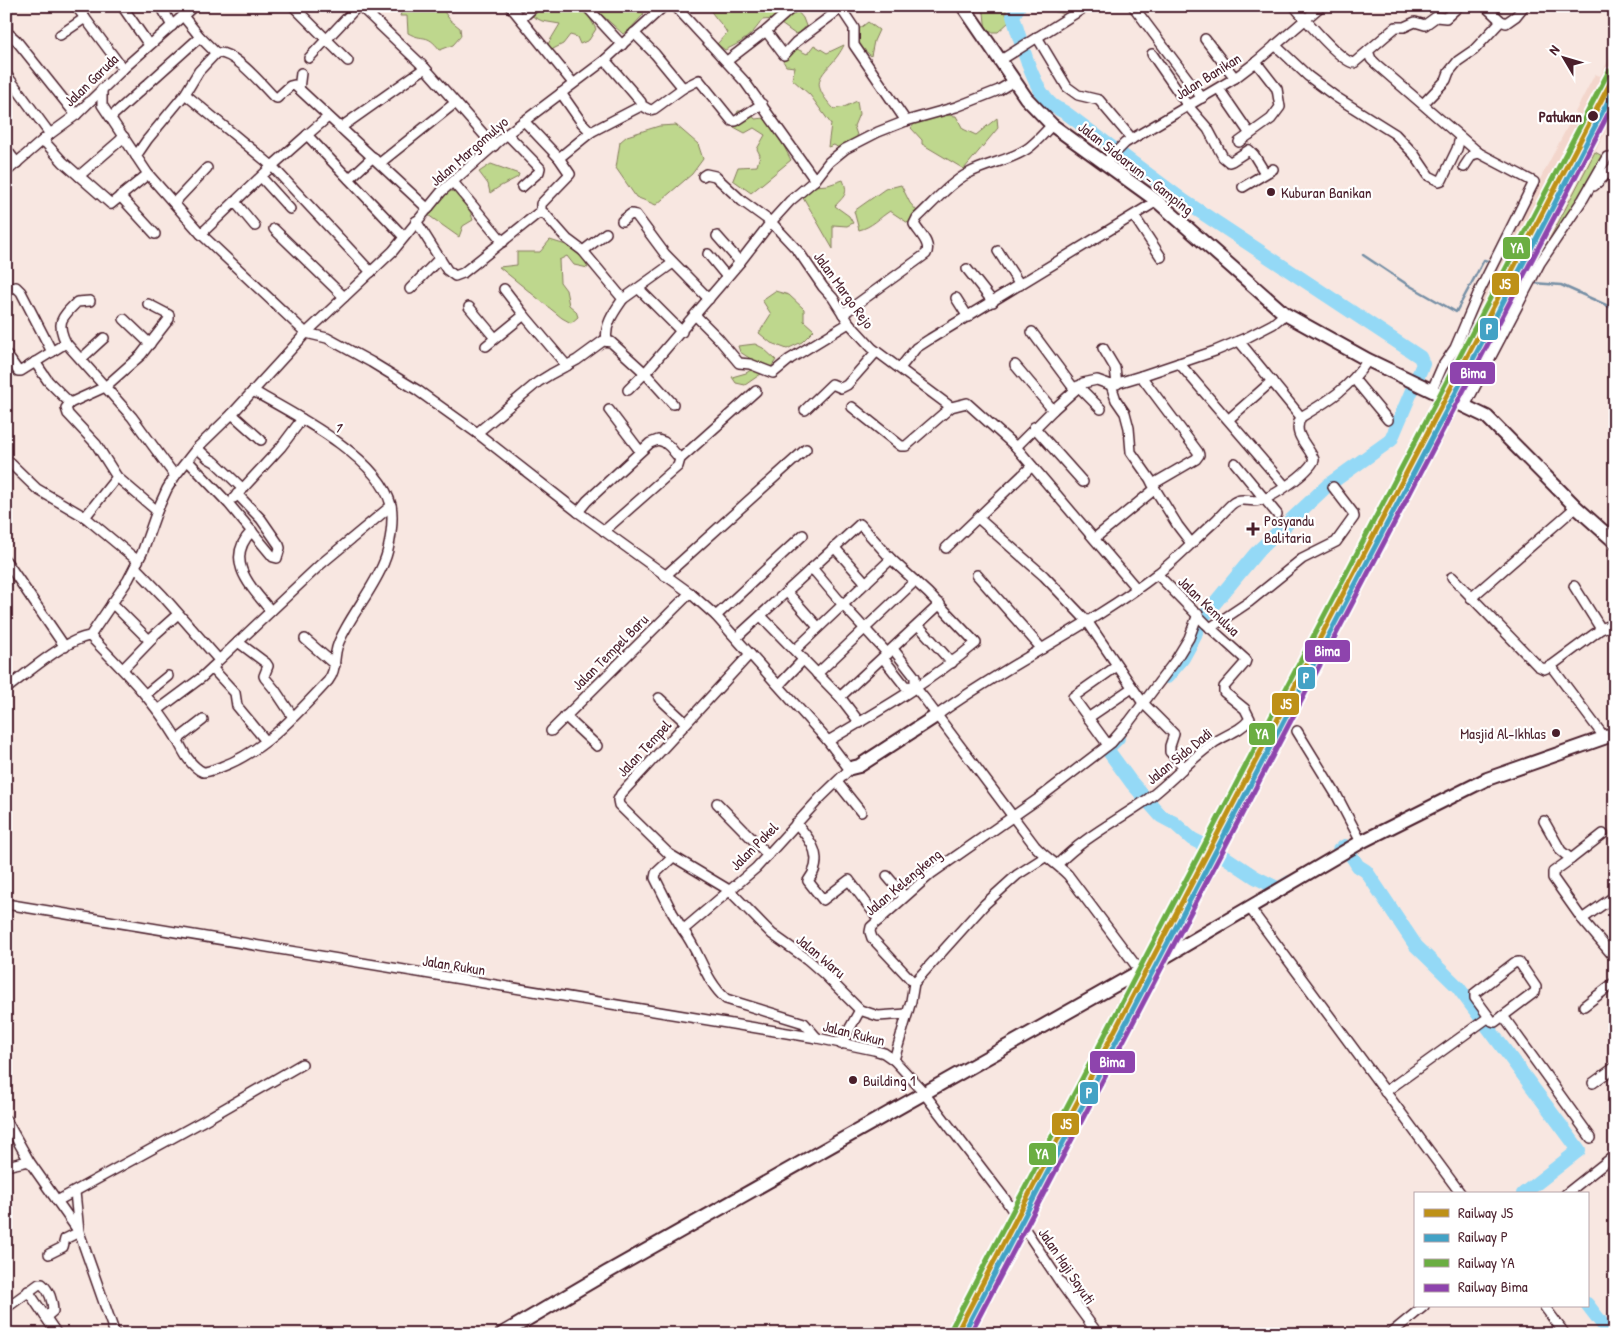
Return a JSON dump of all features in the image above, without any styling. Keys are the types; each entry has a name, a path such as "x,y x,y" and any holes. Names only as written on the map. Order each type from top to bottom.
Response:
{"main road":[{"name":"Jalan Sidoarum - Gamping","path":"963,6 1026,98 1052,125 1113,155 1157,201 1285,314 1368,360 1428,388"},
{"path":"1428,388 1486,417 1576,507 1615,542"},
{"path":"851,768 859,766 936,716"},
{"path":"502,1334 756,1188 925,1094 980,1060 1140,971 1351,848 1486,779 1513,768 1550,758 1610,736"}],"street":[{"path":"7,6 7,33 16,40 76,115"},
{"path":"76,6 123,69"},
{"path":"122,6 149,45"},
{"path":"160,6 172,26"},
{"name":"Jalan Garuda","path":"6,172 88,105 123,69 194,6"},
{"path":"293,6 348,61"},
{"path":"309,58 359,6 425,68 494,146"},
{"path":"370,16 380,6"},
{"path":"510,6 573,83"},
{"path":"521,19 535,6"},
{"path":"586,6 622,45"},
{"name":"Jalan Margomulyo","path":"90,636 136,564 157,511 175,476 197,448 232,414 306,332 393,251 416,221 453,182 507,134 605,60 664,6"},
{"path":"675,6 745,82 815,180"},
{"path":"727,61 766,31 794,6"},
{"path":"1001,60 1087,6"},
{"path":"1133,6 1202,98"},
{"path":"1294,6 1305,20 1350,63 1359,60 1396,27 1404,27 1415,22 1425,25 1436,17 1446,18 1459,6"},
{"name":"Jalan Banikan","path":"1113,155 1132,139 1234,78 1256,62 1321,6"},
{"path":"1485,6 1501,21 1506,23 1511,21 1524,6"},
{"path":"766,31 784,55 796,42 840,9 842,10 854,28 854,45 906,121"},
{"path":"183,16 216,53"},
{"path":"60,35 85,18"},
{"path":"1423,104 1446,80 1458,61 1474,50 1501,21"},
{"path":"634,33 655,54 683,88"},
{"path":"111,117 200,37"},
{"path":"1037,37 1067,87 1078,95 1099,100 1132,139"},
{"path":"1205,39 1234,78"},
{"path":"1275,45 1308,76 1336,97 1395,134 1414,154 1433,180 1442,180 1457,149 1460,138"},
{"path":"1368,51 1376,64 1479,153 1534,182 1478,294 1455,348 1428,388"},
{"path":"136,156 158,125 185,94 199,71 216,53 221,52 232,57 274,97 277,98 290,86 294,85 428,208"},
{"path":"1152,54 1188,106 1212,134 1225,160 1229,162 1249,150 1269,171 1243,187"},
{"path":"605,60 641,102 641,105 650,110 683,88 699,80 732,121 736,121 762,104"},
{"path":"1239,142 1271,119 1280,107 1277,89 1256,62"},
{"path":"340,128 425,68"},
{"path":"299,89 302,73"},
{"path":"6,74 63,162 111,204 148,174"},
{"path":"628,390 682,332 771,222 815,180 829,162 845,149 878,132 999,90 1014,81"},
{"path":"102,89 102,105 148,174 201,234 306,332 327,338 416,390 477,433 578,512 690,593 716,616 828,740 847,766 851,768"},
{"path":"1218,89 1250,134"},
{"path":"560,93 582,124 591,132"},
{"path":"185,94 272,166 371,272"},
{"path":"349,180 455,103"},
{"path":"88,105 102,105"},
{"path":"559,158 591,132 641,105"},
{"path":"201,234 272,166 328,117"},
{"path":"524,121 570,172 570,175 540,204 541,212"},
{"path":"843,314 926,254 928,246 914,224 917,218 954,184 970,172 1027,149 1052,125"},
{"path":"507,134 540,168 539,172 522,187"},
{"path":"307,135 404,237"},
{"path":"79,176 124,137"},
{"path":"6,149 17,163"},
{"path":"1464,167 1472,156 1479,153"},
{"path":"1465,406 1540,263 1607,157"},
{"path":"1589,188 1595,185 1615,166"},
{"path":"174,203 207,168"},
{"name":"Jalan Margo Rejo","path":"703,176 706,174 715,176 742,201 771,222 799,252 849,323 876,352 952,407"},
{"path":"261,177 290,209"},
{"path":"453,182 503,242"},
{"path":"120,196 155,234"},
{"path":"900,368 916,348 1157,201"},
{"path":"235,202 254,226"},
{"path":"416,221 452,275 458,276 541,212"},
{"path":"541,212 567,239 583,251 623,299"},
{"path":"622,221 631,214 636,215 673,263 708,299"},
{"path":"1134,216 1161,257"},
{"path":"274,229 344,298"},
{"path":"583,251 606,233"},
{"path":"717,236 740,262"},
{"path":"998,252 1020,285"},
{"path":"708,254 727,278"},
{"path":"410,289 440,258"},
{"path":"673,263 623,299 605,332 607,341 645,373 673,404"},
{"path":"967,269 993,302"},
{"path":"6,289 16,287 21,292 52,352"},
{"path":"504,289 567,366"},
{"path":"639,289 682,332"},
{"path":"956,298 968,317"},
{"path":"90,300 77,302 61,320 60,330 66,343 132,417 175,476"},
{"path":"148,304 169,316 150,344 141,355 105,386 70,403 66,408 68,414 96,444 117,477 157,511"},
{"path":"469,306 496,338"},
{"path":"1016,447 1034,427 1077,388 1092,380 1114,384 1141,376 1239,341 1261,331 1285,314"},
{"path":"486,346 524,315"},
{"path":"695,315 739,363 750,364 773,373 790,359 849,323"},
{"path":"124,319 150,344"},
{"path":"1032,332 1077,388 1102,409"},
{"path":"81,359 104,338"},
{"path":"477,433 538,382 607,341"},
{"path":"1239,341 1301,417"},
{"path":"8,360 18,371 21,371 66,343"},
{"path":"1103,348 1115,368 1116,400 1124,413 1129,428 1131,452 1191,543"},
{"path":"805,410 832,384 841,388 847,385 876,352"},
{"path":"936,716 1004,670 1087,622 1157,574 1232,504 1240,499 1255,501 1264,499 1308,470 1314,460 1298,431 1301,417 1330,400 1354,379 1368,360"},
{"path":"34,362 48,382 70,403"},
{"path":"1180,362 1285,486"},
{"path":"1014,365 1053,410"},
{"path":"1095,538 1154,487 1196,459 1199,455 1141,376"},
{"path":"1354,379 1388,420"},
{"path":"1229,419 1272,382"},
{"name":"1","path":"252,391 350,451 363,462 385,491 391,506"},
{"path":"604,531 678,466 680,459 756,391"},
{"path":"852,407 901,446 906,446 952,407 967,403 1016,447 1136,588"},
{"path":"609,410 640,452"},
{"path":"232,414 262,440"},
{"path":"229,504 281,447 302,420"},
{"path":"1034,427 1083,482"},
{"path":"578,512 650,443 658,440 670,446 680,459"},
{"path":"188,461 229,504 273,557 276,558 280,547 261,519 215,462 197,448"},
{"path":"665,576 806,449"},
{"path":"6,459 37,489 84,517 136,564 219,660"},
{"path":"1235,463 1277,514"},
{"path":"946,548 1032,466"},
{"path":"84,517 117,477"},
{"path":"1208,626 1249,602 1302,559 1340,539 1354,517 1333,487"},
{"path":"158,710 177,698 212,668 321,564 391,506"},
{"path":"6,689 65,647 84,636 90,636 146,694 194,766 203,772 234,762 266,741 287,724 333,674 336,651 344,630 384,562 391,531 391,506"},
{"path":"1472,598 1576,507"},
{"path":"978,518 1044,576 1087,622 1144,704 1174,734 1170,752 1184,767"},
{"path":"736,638 860,524 891,559 940,604 976,643 952,663 860,723 828,740"},
{"path":"252,530 244,539 241,547 240,567 247,582 270,611"},
{"path":"716,616 803,535"},
{"path":"834,547 866,583"},
{"path":"795,650 891,559"},
{"path":"6,561 65,647"},
{"path":"812,568 888,654 914,677 915,687 1013,817 1045,857 1058,864 1068,875 1140,971"},
{"path":"978,574 1042,648"},
{"name":"Jalan Kemulwa","path":"1157,574 1208,626 1243,656"},
{"path":"1452,577 1538,666 1544,669 1551,666 1601,629 1611,624 1615,627"},
{"path":"817,674 915,581"},
{"path":"1574,586 1601,629"},
{"path":"787,592 818,627"},
{"name":"Jalan Tempel Baru","path":"551,730 690,593"},
{"path":"112,603 146,637 153,638"},
{"path":"840,697 940,604"},
{"path":"123,669 178,614"},
{"name":"Jalan Kelengkeng","path":"914,983 872,938 871,927 932,873 1013,817 1108,745 1144,704 1183,648 1198,614"},
{"path":"761,616 840,697 860,723"},
{"path":"918,625 952,663"},
{"path":"305,639 335,665"},
{"path":"238,642 266,662 268,666 264,676 293,717"},
{"name":"Jalan Tempel","path":"729,890 673,857 623,810 618,800 621,794 750,654"},
{"path":"888,654 904,686 915,687"},
{"name":"Jalan Sido Dadi","path":"1058,864 1072,850 1146,800 1216,742 1240,729 1250,719 1245,709 1224,692 1224,687 1246,662 1243,656"},
{"path":"779,685 804,659"},
{"path":"1108,745 1073,697 1074,694 1117,666"},
{"path":"1551,666 1610,736"},
{"path":"212,668 235,693 237,706 266,741"},
{"path":"146,694 168,676"},
{"path":"1088,718 1132,688"},
{"path":"659,698 686,723"},
{"path":"565,716 597,746"},
{"path":"177,740 203,720"},
{"path":"1297,731 1337,796 1351,848"},
{"name":"Jalan Pakel","path":"683,930 768,855 796,822 851,768"},
{"path":"837,782 861,812"},
{"path":"717,803 768,855"},
{"path":"796,822 812,844 816,862 813,874 808,881 823,900 849,880 879,920"},
{"path":"1544,822 1562,851 1571,859"},
{"path":"1603,834 1553,872 1552,877 1582,919 1615,958"},
{"path":"673,857 656,873 655,878 672,912 692,942 716,991 726,999 804,1023 817,1038"},
{"path":"894,1060 914,983 985,904 1017,875 1045,857"},
{"path":"887,876 904,896"},
{"name":"Jalan Waru","path":"729,890 772,934 824,973 860,1010"},
{"path":"1582,919 1615,896"},
{"name":"Jalan Rukun","path":"6,904 817,1038 874,1050 884,1053 894,1060"},
{"path":"1249,907 1460,1192"},
{"path":"1518,962 1536,990 1535,992 1495,1022 1485,1019 1475,998 1475,993 1514,963 1518,962"},
{"path":"1584,1006 1615,982"},
{"path":"841,1044 860,1010 878,1016 907,1014"},
{"path":"1503,1016 1591,1138"},
{"path":"1386,1092 1485,1019"},
{"name":"Jalan Haji Sayuti","path":"894,1060 925,1094 1005,1199 1062,1286 1098,1334"},
{"path":"58,1201 302,1064"},
{"path":"1592,1083 1615,1067"},
{"path":"6,1120 29,1161 79,1232"},
{"path":"1569,1192 1615,1155"},
{"path":"6,1166 29,1161"},
{"path":"75,1192 79,1232 115,1334"},
{"path":"49,1254 63,1247 65,1239 79,1232"},
{"path":"8,1304 39,1284 44,1285 53,1306 53,1311 46,1317"},
{"path":"28,1291 55,1333"},
{"path":"1390,1334 1422,1308"},
{"path":"1546,1308 1565,1334"}],"shaded area":[{"path":"1615,49 1615,114 1463,401 1439,390 1479,300 1515,227 1595,74 1600,76"},
{"path":"1436,396 1459,408 1400,506 1330,645 1316,637 1389,500"}],"green space":[{"path":"407,6 440,6 450,20 460,28 461,36 453,45 440,50 428,39 413,36 408,33 407,16 400,16 402,10"},
{"path":"542,6 583,6 596,29 589,40 580,44 577,37 570,35 563,44 551,50 548,44 560,24 542,21 532,16"},
{"path":"592,6 639,6 644,14 623,34"},
{"path":"708,6 793,6 803,18 806,26 802,31 795,34 774,19 762,20 746,38 725,50 717,44 727,33"},
{"path":"978,6 1006,6 1009,22 998,32 986,32 984,13"},
{"path":"1051,6 1075,6 1062,13 1051,11"},
{"path":"868,22 879,30 874,41 871,56 859,45 859,29"},
{"path":"814,45 827,53 844,45 819,82 820,89 825,98 834,109 857,101 859,114 854,126 858,138 842,150 834,145 828,147 831,124 810,95 792,79 795,67 786,66 780,56 795,48 807,54"},
{"path":"738,111 749,111 755,119 764,118 777,133 791,160 751,193 733,180 738,167 757,166 760,155 757,149 765,135 754,128 745,133 732,126"},
{"path":"946,115 956,116 963,129 976,135 997,118 998,128 964,169 922,144 922,140 911,128 915,123"},
{"path":"676,125 698,144 703,159 692,174 656,205 636,197 616,168 620,142 627,136 659,126"},
{"path":"1595,152 1604,157 1581,198 1536,265"},
{"path":"491,164 519,174 518,177 490,193 488,184 479,172"},
{"path":"843,180 846,189 843,197 835,206 849,216 853,223 847,226 833,225 833,249 803,197 814,186 828,185"},
{"path":"901,185 910,203 917,211 911,225 890,211 872,225 859,230 854,211 885,189"},
{"path":"449,191 462,197 468,205 473,220 463,226 459,237 428,215"},
{"path":"550,240 582,253 588,268 574,265 567,256 559,260 560,282 566,290 569,305 576,311 578,317 571,323 562,318 499,267 517,265 517,252 540,252"},
{"path":"775,291 789,295 804,309 804,321 814,330 802,342 787,349 771,343 759,333 771,314 762,300"},
{"path":"755,344 763,348 776,360 771,367 745,385 736,383 732,377 746,373 754,368 754,361 740,352 738,346"}],"waterway":[{"path":"1019,6 1013,16 1024,51 1033,76 1052,105 1066,113 1184,201 1420,357 1423,364 1391,440 1328,485 1256,553 1200,621 1194,638 1183,658 1167,677"},
{"path":"1363,255 1405,283 1456,312 1484,260 1491,262"},
{"path":"1533,283 1561,285 1615,309"},
{"path":"1118,738 1107,749 1131,782 1161,816 1174,823 1192,839 1206,846"},
{"path":"1339,850 1345,846 1358,866 1366,871 1416,946 1458,987 1579,1150 1526,1192"},
{"path":"1222,855 1255,877 1279,889 1290,882"},
{"path":"1588,1305 1610,1334"}],"rail line":[{"name":"YA","path":"950,1331 1609,71"},
{"name":"JS","path":"956,1334 1615,74"},
{"name":"P","path":"963,1334 1615,88"},
{"name":"Bima","path":"970,1334 1615,101"}],"place":[{"name":"Patukan","path":"1593,116"},
{"name":"Kuburan Banikan","path":"1271,192"},
{"name":"Posyandu Balitaria","path":"1253,529"},
{"name":"Masjid Al-Ikhlas","path":"1556,733"},
{"name":"Building 1","path":"853,1080"}]}
